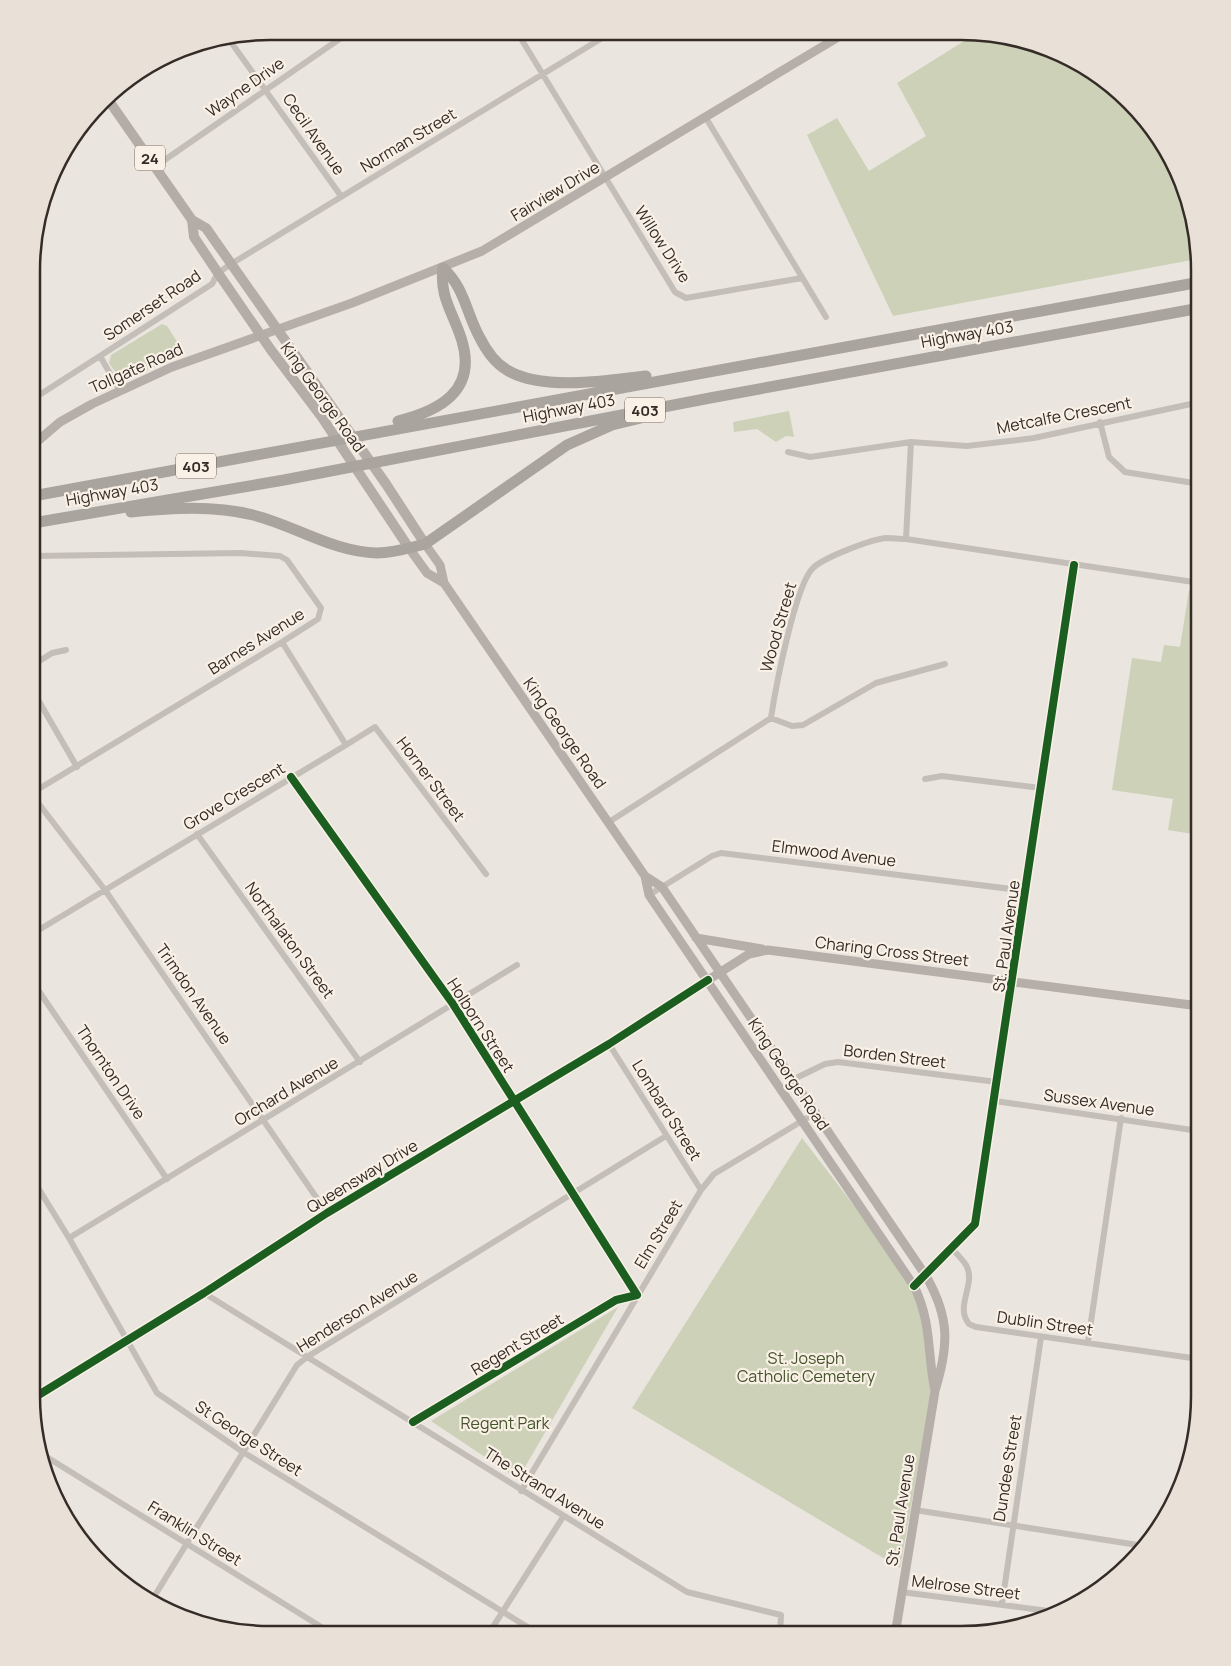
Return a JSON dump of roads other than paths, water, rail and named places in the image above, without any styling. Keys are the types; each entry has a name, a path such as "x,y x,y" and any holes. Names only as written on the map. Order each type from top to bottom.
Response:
{"highway":[{"path":"443,268 456,280 480,338 494,360 507,370 537,381 602,382 702,368 737,366"},
{"path":"359,436 380,426 426,414 448,400 462,382 466,364 463,342 440,286 443,268"},
{"name":"Highway 403","path":"40,495 1191,284"},
{"name":"Highway 403","path":"40,522 284,480 710,398 1191,310"},
{"path":"91,512 111,514 172,508 220,508 255,515 349,550 376,553 409,548 426,544 567,445 612,425 710,398"}],"main road":[{"name":"Fairview Drive","path":"260,334 352,303 482,251 834,40"},
{"name":"King George Road","path":"111,103 192,220 206,228 386,484 440,565 444,583 645,876 649,895 914,1286"},
{"name":"King George Road","path":"192,220 194,237 260,334 321,416 427,573 444,583"},
{"name":"Tollgate Road","path":"40,439 60,422 120,391 186,361 260,334"},
{"name":"King George Road","path":"645,876 662,887 817,1112 926,1276"},
{"path":"696,938 768,950"},
{"name":"Charing Cross Street","path":"708,980 749,954 768,950 1191,1005"},
{"name":"St. Paul Avenue","path":"897,1626 901,1592 935,1391 943,1365 945,1318 937,1295 926,1276"},
{"name":"St. Paul Avenue","path":"914,1286 924,1306 929,1326 929,1364 935,1391"}],"street":[{"name":"Wayne Drive","path":"156,166 265,89 339,40"},
{"path":"522,40 605,178"},
{"name":"Norman Street","path":"218,273 341,196 543,76 599,40"},
{"name":"Cecil Avenue","path":"232,43 341,196"},
{"path":"706,118 826,316"},
{"name":"Willow Drive","path":"605,178 676,292 686,298 802,278"},
{"name":"Somerset Road","path":"40,395 212,284 218,273"},
{"name":"Somerset Road","path":"100,356 120,391"},
{"name":"Metcalfe Crescent","path":"788,452 810,457 911,442 967,446 1034,438 1100,422 1191,404"},
{"path":"1100,422 1109,457 1125,472 1191,483"},
{"path":"906,540 911,442"},
{"name":"Wood Street","path":"771,718 776,684 802,584 812,569 828,557 885,538 1191,582"},
{"name":"Barnes Avenue","path":"40,556 240,553 280,556 287,560 321,608 318,618 282,642 40,789"},
{"name":"St. Paul Avenue","path":"914,1286 976,1224 1074,565"},
{"path":"282,642 346,745"},
{"path":"40,661 52,653 66,650"},
{"path":"608,822 771,718 792,726 803,725 876,683 945,664"},
{"path":"40,705 77,767"},
{"name":"Horner Street","path":"346,745 375,727 486,874"},
{"name":"Grove Crescent","path":"40,929 346,745"},
{"path":"925,779 942,776 1041,788"},
{"name":"Holborn Street","path":"292,777 453,1004 574,1194 626,1282 637,1295"},
{"name":"Trimdon Avenue","path":"40,805 105,890 327,1213"},
{"name":"Northalaton Street","path":"197,834 360,1062"},
{"name":"Elmwood Avenue","path":"649,895 721,852 1027,891"},
{"name":"Orchard Avenue","path":"69,1238 264,1121 517,965"},
{"name":"Queensway Drive","path":"40,1394 126,1339 204,1293 327,1213 609,1044 708,980"},
{"name":"Thornton Drive","path":"40,994 167,1179"},
{"name":"Lombard Street","path":"609,1044 701,1190"},
{"name":"Borden Street","path":"794,1079 826,1064 838,1062 997,1082"},
{"name":"Sussex Avenue","path":"995,1101 1191,1129"},
{"name":"Elm Street","path":"521,1491 701,1190 714,1174 817,1112"},
{"path":"1088,1342 1121,1118"},
{"name":"Henderson Avenue","path":"155,1595 297,1365 307,1357 666,1136"},
{"name":"St George Street","path":"40,1191 69,1238 156,1393 242,1452 526,1626"},
{"name":"Dublin Street","path":"952,1250 967,1266 969,1276 963,1309 969,1324 1041,1337 1191,1358"},
{"name":"The Strand Avenue","path":"204,1293 687,1592 781,1615 780,1626"},
{"name":"Regent Street","path":"413,1422 616,1300 637,1295"},
{"name":"Dundee Street","path":"1002,1604 1041,1337"},
{"name":"Franklin Street","path":"49,1458 320,1626"},
{"path":"915,1510 1136,1545"},
{"path":"494,1626 563,1517"},
{"name":"Melrose Street","path":"901,1592 1044,1610"}],"park label":[{"name":"St. Joseph Catholic Cemetery","path":"806,1367"},
{"name":"Regent Park","path":"505,1423"}]}
